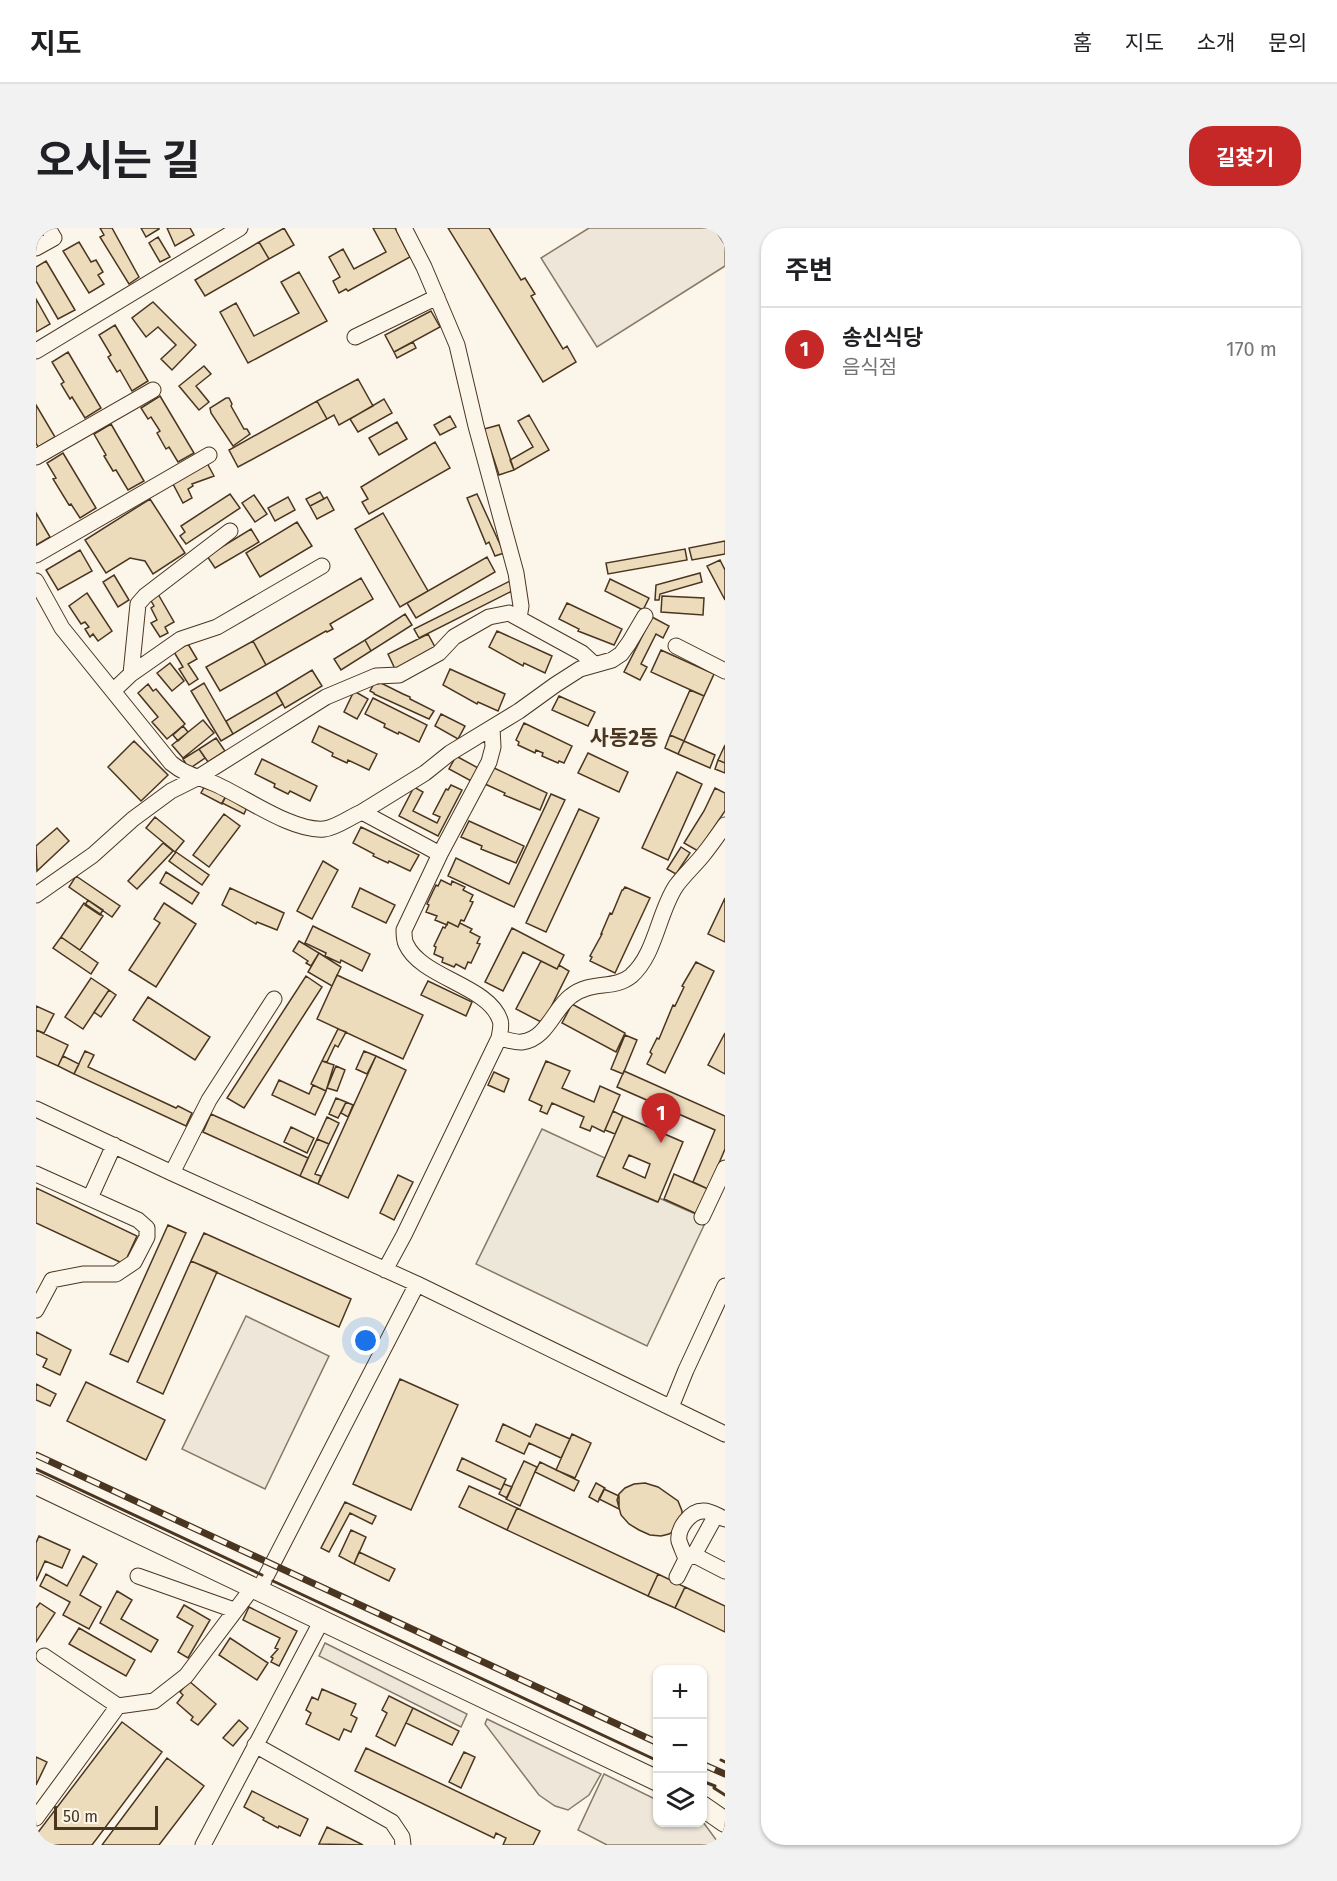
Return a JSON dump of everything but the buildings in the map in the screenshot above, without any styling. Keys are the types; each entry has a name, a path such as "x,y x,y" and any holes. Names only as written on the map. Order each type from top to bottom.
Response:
{"main road":[{"path":"36,1484 653,1780"},
{"path":"707,1809 725,1822"}],"street":[{"path":"36,248 54,238 48,228"},
{"path":"36,351 240,228"},
{"path":"404,228 457,345 476,426 516,573 521,606 519,618"},
{"path":"356,337 437,297"},
{"path":"36,457 153,390"},
{"path":"36,555 209,455"},
{"path":"131,674 138,604 145,596 230,531"},
{"path":"113,691 131,674 177,642 217,627 322,566"},
{"path":"36,581 62,628 171,763 183,773 212,782 269,812 309,829 326,829 362,812 425,773 450,753 580,669 612,660 621,654 645,616"},
{"path":"36,895 93,855 132,819 171,791 197,778 326,697 376,676 399,675 439,653 454,637 489,617 508,613 582,653 595,665"},
{"path":"675,646 725,671"},
{"path":"385,1270 499,1038 501,1022 495,1010 483,999 417,960 405,944 404,930 440,854 489,762 494,747 492,728"},
{"path":"362,812 440,854"},
{"path":"499,1038 522,1042 537,1036 568,998 582,988 615,984 630,977 643,962 676,886 706,852 725,825"},
{"path":"172,1173 208,1100 274,999"},
{"path":"36,1109 417,1284 725,1434"},
{"path":"90,1198 114,1145"},
{"path":"702,1217 725,1168"},
{"path":"36,1174 138,1220 147,1228 147,1238 134,1262 116,1274 83,1274 52,1280 36,1310"},
{"path":"44,1656 118,1706 154,1701 186,1676 234,1610 256,1589 417,1284"},
{"path":"671,1407 725,1286"},
{"path":"677,1577 690,1557 720,1517 705,1510 695,1512 687,1518 679,1540 690,1557 725,1571"},
{"path":"138,1576 234,1610"},
{"path":"203,1845 322,1620"},
{"path":"36,1818 118,1706"},
{"path":"255,1745 392,1822 402,1837 403,1845"}],"shaded area":[{"path":"589,228 714,228 725,245 725,266 597,347 541,258"},
{"path":"542,1129 605,1158 597,1176 657,1202 659,1198 707,1219 647,1346 476,1264"},
{"path":"246,1316 329,1356 265,1489 182,1449"},
{"path":"325,1643 467,1714 461,1727 319,1656"},
{"path":"487,1719 601,1774 589,1795 568,1810 555,1806 539,1795 485,1724"},
{"path":"604,1774 653,1798 653,1827 707,1827 720,1845 607,1845 578,1830"}],"railway":[{"path":"36,1455 653,1741"},
{"path":"707,1766 725,1774"}],"wall":[{"path":"36,1469 262,1575"},
{"path":"273,1581 653,1759"},
{"path":"721,1760 725,1762"},
{"path":"707,1783 715,1786 714,1788 725,1795"}],"place":[{"name":"송신식당","path":"661,1143"}],"district":[{"name":"사동2동","path":"624,738"}]}
